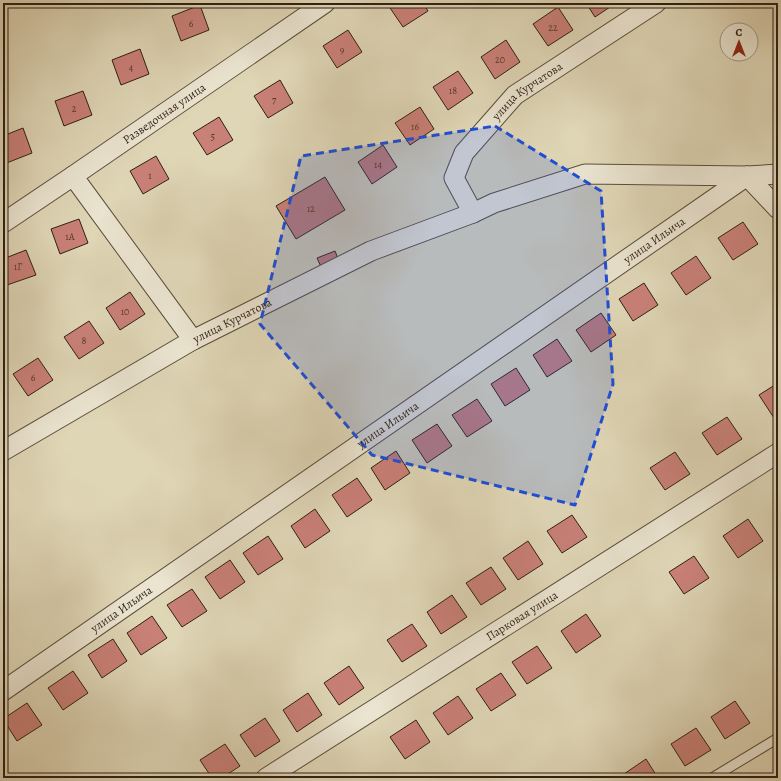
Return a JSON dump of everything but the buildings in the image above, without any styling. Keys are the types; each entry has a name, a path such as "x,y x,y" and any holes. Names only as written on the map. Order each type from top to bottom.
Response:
{"street":[{"name":"Разведочная улица","path":"3,222 73,176 325,3"},
{"name":"улица Курчатова","path":"473,213 454,178 464,153 515,95 656,3"},
{"name":"улица Курчатова","path":"3,451 193,340 371,251 473,213 494,203 585,174 747,176"},
{"path":"747,176 778,174"},
{"path":"73,176 193,340"},
{"path":"747,176 778,209"},
{"name":"улица Ильича","path":"3,691 747,176"},
{"name":"Парковая улица","path":"266,778 778,453"}],"lane":[{"path":"712,778 778,738"}],"highlighted area":[{"path":"495,126 601,191 613,384 575,505 372,455 260,324 301,156"}]}
